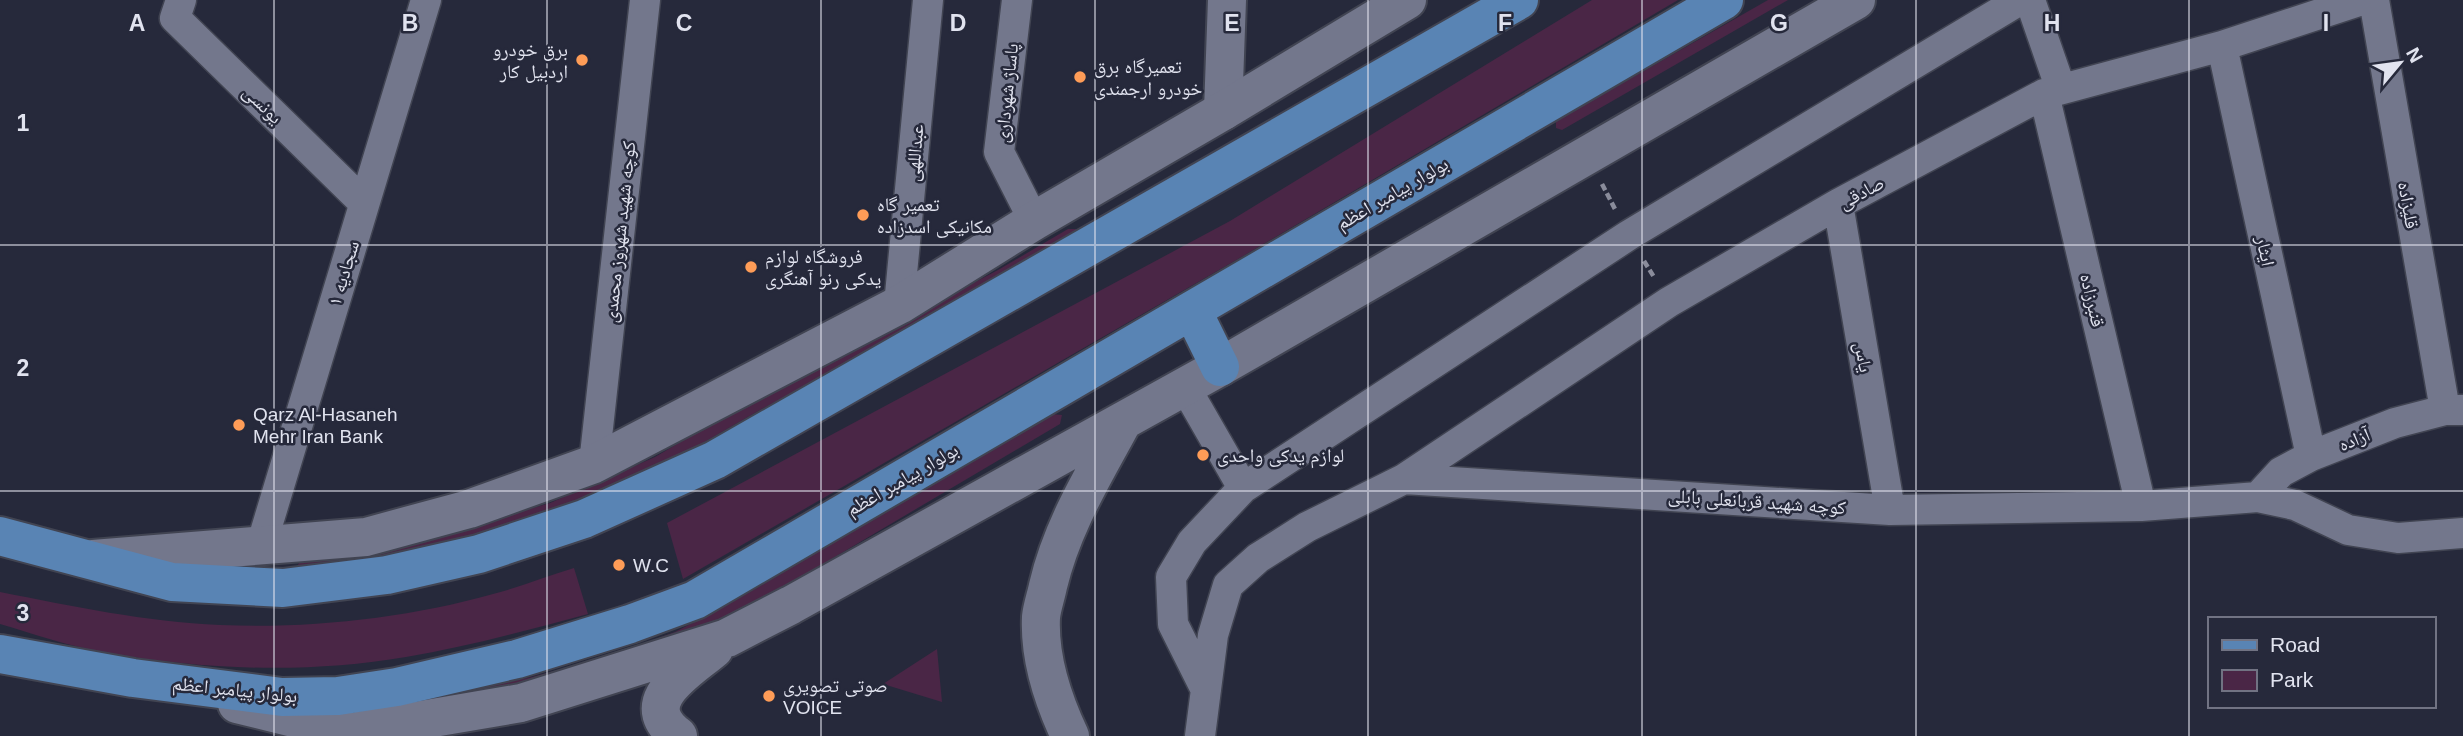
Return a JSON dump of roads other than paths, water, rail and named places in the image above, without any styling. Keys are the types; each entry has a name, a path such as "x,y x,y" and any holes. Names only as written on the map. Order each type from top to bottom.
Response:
{"main road":[{"path":"1223,111 1227,0"},
{"path":"88,559 366,537 469,509 594,464 899,305 1034,221 1407,0"},
{"path":"0,536 172,582 283,588 387,575 479,554 584,519 715,460 1519,0"},
{"name":"بولوار پیامبر اعظم","path":"0,654 133,678 282,697 338,695 397,687 517,659 630,624 695,600 1724,0"},
{"path":"133,678 359,734 521,703 727,638 791,606 1185,387 1856,0"},
{"path":"1192,310 1220,367"},
{"path":"1070,736 1060,716 1044,663 1041,616 1054,561 1070,520 1123,421"},
{"path":"678,736 667,727 660,708 664,692 727,638"}],"street":[{"name":"یونسی","path":"181,0 176,18 365,202"},
{"name":"سجادیه ۱","path":"261,546 426,0"},
{"name":"کوچه شهید شهروز محمدی","path":"594,464 645,0"},
{"name":"عبداللهی","path":"899,305 928,0"},
{"name":"پاساژ شهرداری","path":"1017,0 999,152 1034,221"},
{"path":"1206,690 1173,624 1171,577 1192,542 1243,488 1629,235 2020,0"},
{"name":"قنبرزاده","path":"2030,0 2141,506"},
{"name":"صادقی","path":"1404,479 1670,302 2050,84 2222,46 2362,0"},
{"name":"قلیزاده","path":"2374,0 2454,410"},
{"name":"ایثار","path":"2222,46 2311,456"},
{"name":"یاس","path":"1838,204 1890,510"},
{"path":"1185,387 1243,488"},
{"name":"آزاده","path":"2258,497 2281,472 2311,456 2395,423 2454,410"},
{"name":"کوچه شهید قربانعلی بابلی","path":"1200,736 1213,635 1228,585 1258,558 1307,527 1404,479 1890,510 2141,506 2258,497 2295,505 2348,530 2398,538 2463,533"}],"place":[{"name":"برق خودرو اردبیل کار","path":"582,60"},
{"name":"تعمیرگاه برق خودرو ارجمندی","path":"1080,77"},
{"name":"تعمیر گاه مکانیکی اسدزاده","path":"863,215"},
{"name":"فروشگاه لوازم یدکی رنو آهنگری","path":"751,267"},
{"name":"Qarz Al-Hasaneh Mehr Iran Bank","path":"239,425"},
{"name":"لوازم یدکی واحدی","path":"1203,455"},
{"name":"W.C","path":"619,565"},
{"name":"صوتی تصویری VOICE","path":"769,696"}]}
